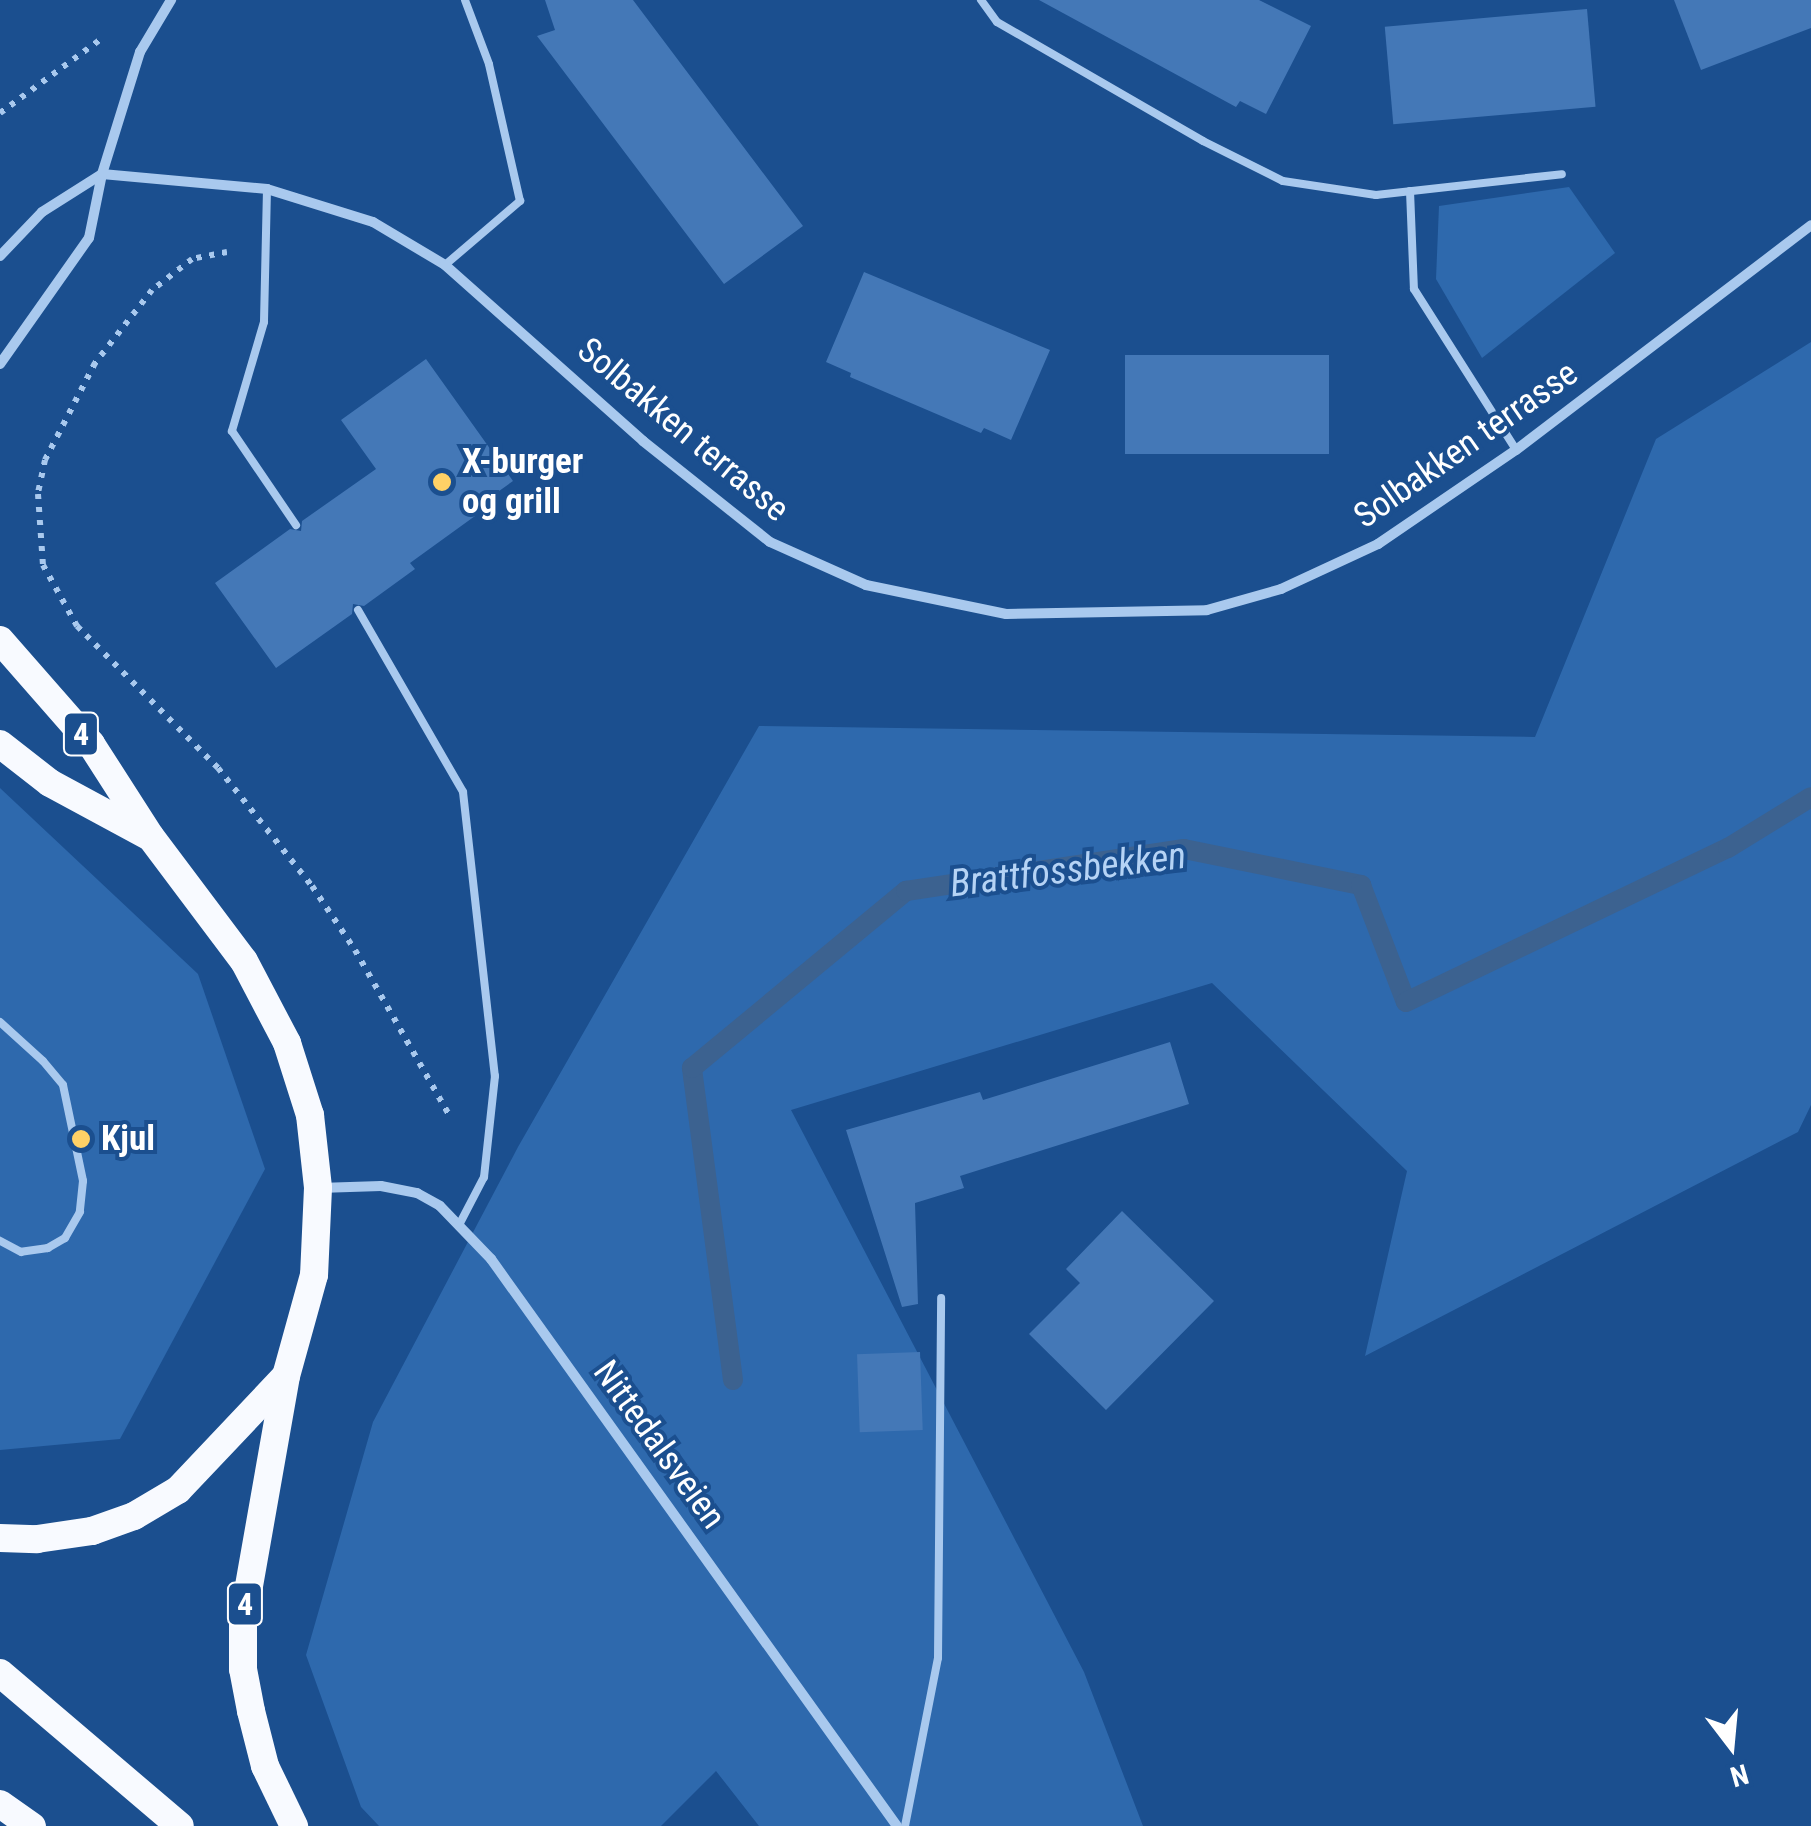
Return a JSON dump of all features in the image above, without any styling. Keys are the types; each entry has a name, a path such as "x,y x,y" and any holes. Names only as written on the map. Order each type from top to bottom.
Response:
{"highway":[{"name":"4","path":"0,640 91,744 150,836 221,927 275,1016 306,1102 318,1188 314,1275 286,1376 249,1570 243,1670 265,1766 294,1826"},
{"name":"4","path":"0,744 50,783 150,836"},
{"name":"4","path":"0,1538 36,1539 92,1531 134,1516 178,1490 286,1376"},
{"path":"0,1672 180,1826"},
{"path":"0,1804 32,1826"}],"street":[{"path":"0,364 88,238 102,174 154,22 170,0"},
{"path":"0,256 42,212 102,174"},
{"name":"Solbakken terrasse","path":"102,174 266,189 373,222 444,265 643,440 770,542 866,585 1006,614 1207,610 1282,589 1378,544 1516,450 1811,226"},
{"name":"Nittedalsveien","path":"318,1188 381,1186 417,1193 440,1206 459,1225 521,1300 901,1826"}],"lane":[{"path":"444,265 520,200 489,64 465,0"},
{"path":"981,0 997,22 1203,141 1283,180 1376,194 1562,174"},
{"path":"266,189 269,243 264,322 232,431 296,525"},
{"path":"1410,190 1414,289 1516,450"},
{"path":"358,610 462,792 496,1076 484,1178 459,1225"},
{"path":"0,1022 63,1086 83,1181 80,1212 66,1238 48,1248 22,1252 0,1241"},
{"path":"901,1826 938,1658 941,1298"}],"path":[{"path":"0,113 101,39 154,22"},
{"path":"269,243 192,259 152,290 105,349 46,460 38,494 43,565 77,626 218,768 312,886 355,950 484,1178"}],"shaded area":[{"path":"1569,187 1615,253 1482,358 1436,279 1439,206"},
{"path":"1811,342 1811,1105 1798,1132 1365,1356 1407,1171 1212,983 791,1110 1084,1672 1143,1826 759,1826 716,1771 661,1826 379,1826 361,1807 306,1655 373,1422 518,1147 759,726 1535,737 1656,439"},
{"path":"0,788 198,974 265,1169 120,1439 0,1450"}],"building":[{"path":"545,0 633,0 803,226 724,284 537,36 555,30"},
{"path":"1039,0 1259,0 1311,26 1266,114 1240,101 1236,107"},
{"path":"1674,0 1811,0 1811,28 1701,70"},
{"path":"1587,9 1596,107 1393,124 1385,27"},
{"path":"864,272 1050,350 1011,440 984,428 981,433 850,377 851,373 826,362"},
{"path":"1125,355 1329,355 1329,454 1125,454"},
{"path":"426,359 513,481 471,511 475,516 410,563 415,569 364,606 353,604 352,614 276,668 215,583 290,529 301,531 302,521 376,469 341,420"},
{"path":"1170,1042 1189,1104 960,1176 964,1188 915,1203 918,1304 902,1307 846,1130 980,1092 983,1100"},
{"path":"1122,1211 1214,1301 1106,1410 1029,1334 1080,1283 1066,1269"},
{"path":"920,1352 923,1430 860,1432 857,1354"}],"waterway":[{"name":"Brattfossbekken","path":"733,1380 692,1068 906,891 1184,849 1361,885 1406,1002 1728,848 1811,797"}],"place":[{"name":"X-burger og grill","path":"442,482"},
{"name":"Kjul","path":"81,1139"}]}
